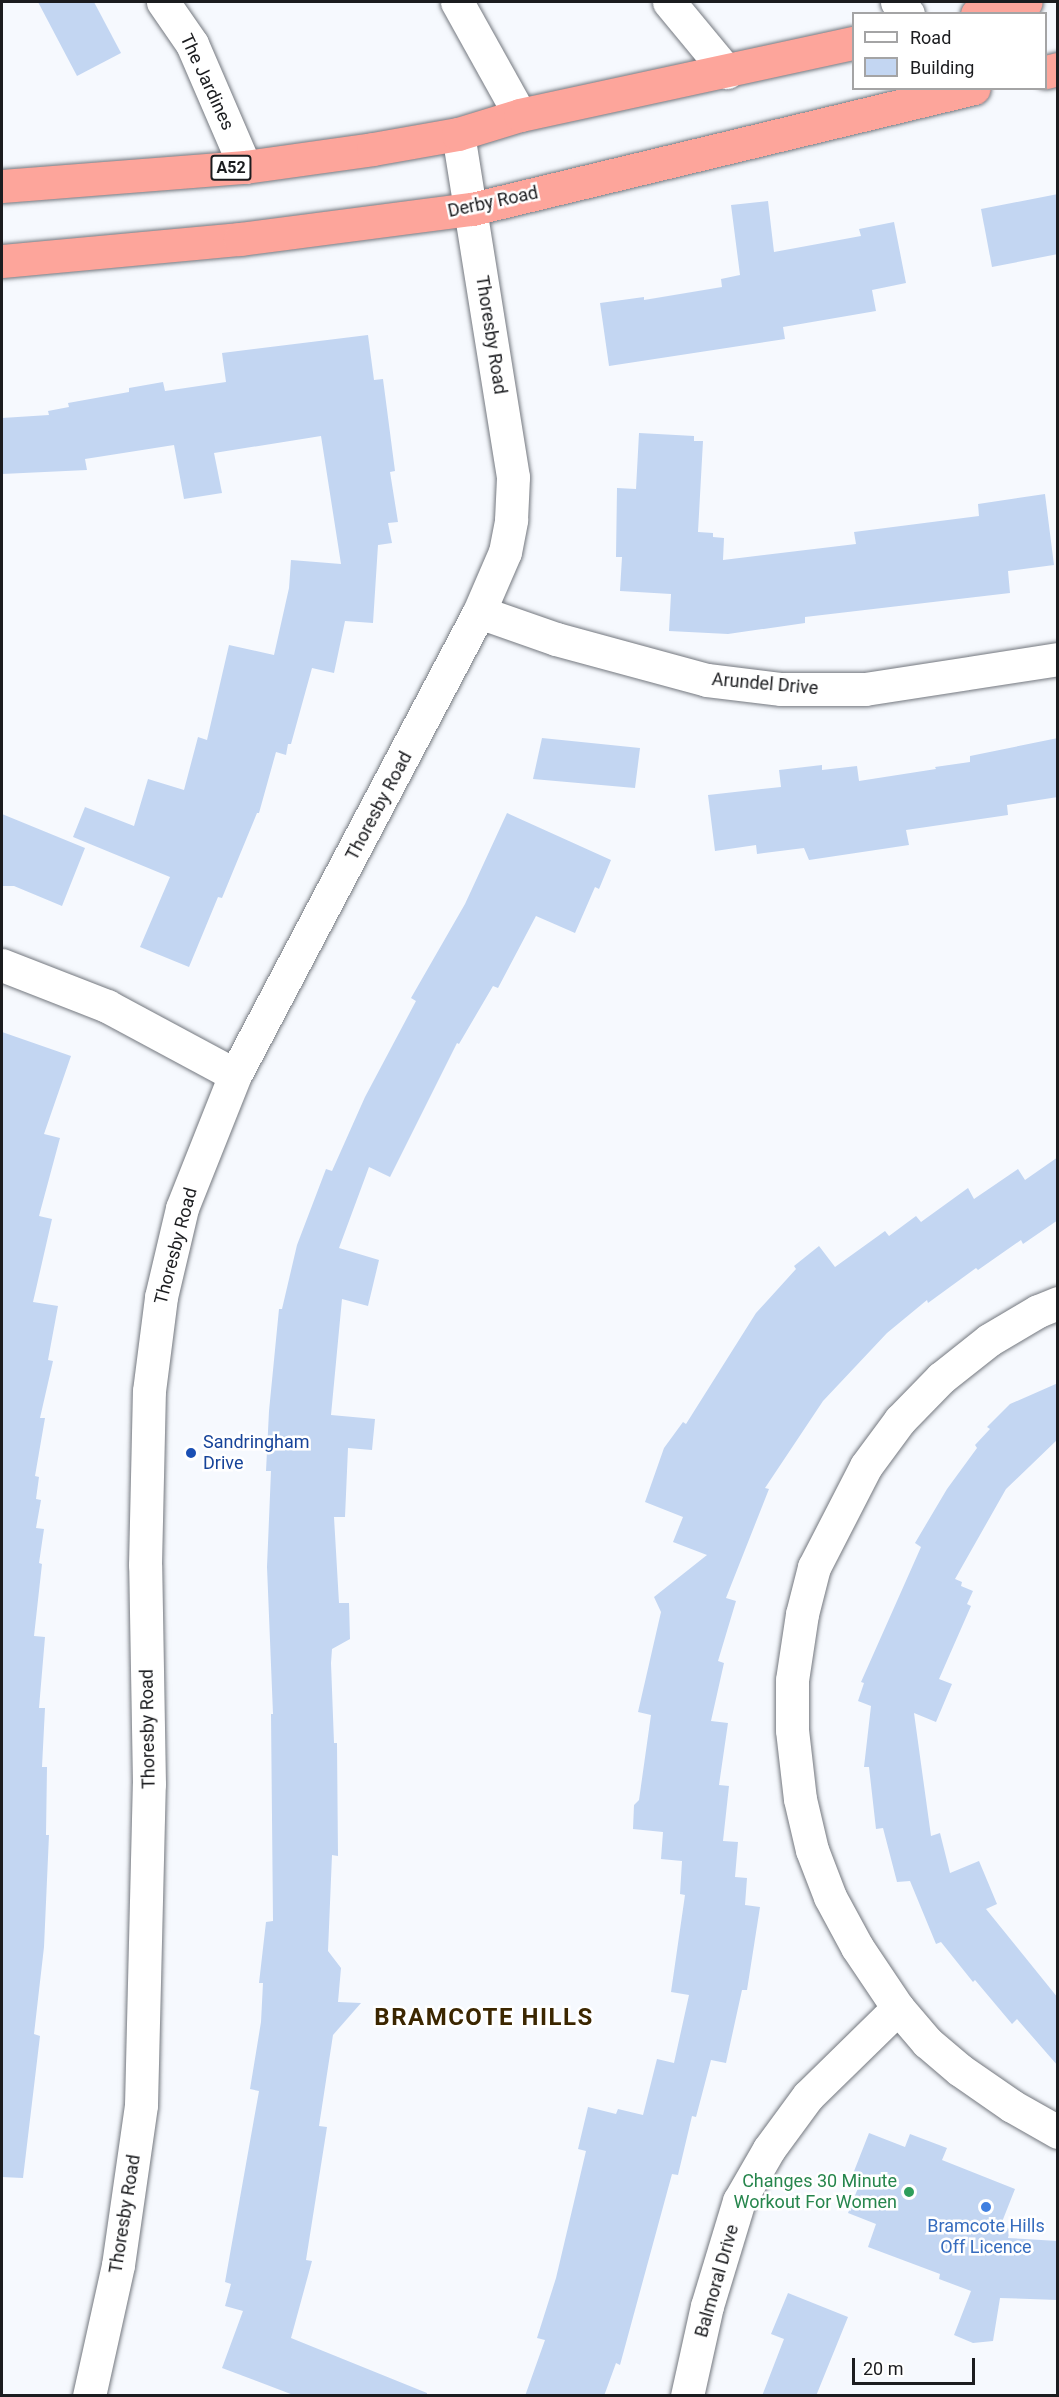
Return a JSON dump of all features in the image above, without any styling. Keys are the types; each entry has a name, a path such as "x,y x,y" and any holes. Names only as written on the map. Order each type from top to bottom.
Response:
{"highway":[{"path":"985,12 1026,2"},
{"name":"A52","path":"2,186 245,166 373,149 458,134 520,115 852,43"},
{"name":"Derby Road","path":"2,261 240,239 472,209 966,90"}],"street":[{"name":"The Jardines","path":"163,2 192,44 245,166"},
{"path":"457,2 520,115"},
{"path":"669,2 727,72"},
{"name":"Thoresby Road","path":"98,2394 141,2104 149,1784 145,1565 149,1391 161,1297 182,1208 235,1075 479,612 505,552 511,520 513,477 472,209 458,134"},
{"name":"Arundel Drive","path":"479,612 556,639 707,680 781,689 865,689 1058,659"},
{"path":"2,965 107,1006 235,1075"},
{"path":"1058,1303 1038,1311 989,1340 941,1378 900,1420 866,1466 814,1567 802,1614 792,1680 792,1730 800,1799 812,1850 830,1897 841,1917 898,2008 927,2042 960,2070 1012,2106 1058,2132"},
{"name":"Balmoral Drive","path":"687,2396 707,2306 740,2201 769,2149 808,2096 898,2008"}],"building":[{"path":"38,2 94,2 121,53 77,76"},
{"path":"1058,194 1058,254 992,267 981,209"},
{"path":"768,201 774,252 861,236 859,229 894,222 906,283 872,290 876,311 783,327 785,339 609,366 600,303 644,297 644,300 722,287 721,279 740,275 731,205"},
{"path":"368,335 374,380 383,379 395,471 390,472 398,522 388,523 392,543 378,545 373,623 345,621 334,673 312,668 291,744 288,744 286,755 276,752 259,813 257,813 222,898 218,897 189,967 140,947 170,877 73,837 85,807 134,826 148,779 184,790 198,737 207,740 229,645 274,655 289,588 291,560 341,564 321,436 214,453 222,493 184,499 174,445 85,459 87,470 2,474 2,418 49,415 48,411 69,407 68,403 129,392 129,388 163,382 165,391 226,382 222,353"},
{"path":"639,433 694,436 694,441 703,441 698,532 713,533 713,537 724,538 723,560 856,544 854,532 979,516 978,504 1045,494 1054,565 1008,571 1010,593 805,617 805,623 728,634 669,631 671,594 620,591 622,557 616,557 617,488 636,489"},
{"path":"542,738 640,748 635,788 533,779"},
{"path":"1058,738 1058,797 1007,805 1008,815 906,830 909,845 809,860 804,848 757,854 756,845 715,851 708,795 781,787 779,770 822,765 822,770 857,766 859,781 970,762 970,756"},
{"path":"507,813 611,860 599,889 595,887 575,933 536,916 498,988 493,986 459,1044 457,1043 390,1177 369,1167 339,1248 379,1260 368,1306 342,1299 331,1415 375,1419 372,1450 348,1448 345,1517 334,1517 339,1603 349,1603 350,1639 332,1649 331,1663 334,1743 337,1743 338,1856 332,1855 328,1951 341,1968 338,2002 361,2003 333,2035 319,2126 327,2127 306,2260 312,2261 291,2338 427,2393 427,2396 296,2396 222,2368 243,2311 225,2306 231,2284 225,2282 259,2091 250,2089 261,2022 263,1983 259,1983 266,1922 273,1921 271,1714 273,1714 267,1567 271,1471 266,1471 269,1411 279,1309 282,1309 297,1245 326,1169 332,1171 365,1097 416,1001 411,998 465,904"},
{"path":"2,814 85,848 62,906 14,886 2,886"},
{"path":"2,1032 71,1056 44,1134 60,1138 39,1216 52,1219 33,1302 58,1306 48,1360 53,1361 40,1418 45,1418 35,1476 39,1477 36,1499 41,1500 36,1528 44,1529 39,1563 42,1564 34,1636 45,1637 39,1708 45,1708 42,1767 47,1767 46,1835 49,1835 44,1947 34,2034 40,2036 23,2178 2,2177"},
{"path":"1058,1157 1058,1220 1023,1244 1021,1240 978,1270 976,1268 928,1303 927,1300 887,1333 823,1401 765,1488 769,1489 726,1598 736,1601 718,1661 724,1663 711,1721 728,1723 719,1785 729,1786 723,1841 738,1842 735,1877 747,1878 745,1905 760,1907 747,1990 742,1990 726,2063 711,2060 696,2117 692,2116 678,2175 672,2174 620,2365 616,2363 604,2396 525,2396 545,2340 537,2338 556,2278 586,2151 578,2149 588,2107 616,2114 618,2109 643,2115 657,2059 674,2063 689,1995 671,1992 685,1895 680,1894 682,1861 661,1859 663,1832 633,1829 634,1805 639,1800 651,1715 638,1712 661,1612 654,1597 707,1555 673,1542 683,1517 645,1502 664,1448 683,1422 686,1424 756,1313 796,1269 794,1266 819,1246 835,1267 885,1231 889,1236 916,1216 921,1222 968,1188 974,1199 1018,1169 1025,1180"},
{"path":"1058,1383 1058,1439 1006,1489 955,1579 962,1582 961,1586 973,1591 967,1604 971,1606 939,1679 952,1684 936,1722 914,1713 931,1836 940,1833 950,1873 979,1861 997,1904 986,1909 1058,1998 1058,2066 1017,2019 1012,2024 975,1980 973,1982 941,1942 936,1944 910,1881 897,1882 883,1828 876,1829 869,1767 864,1767 871,1706 858,1701 864,1683 861,1682 921,1547 915,1543 947,1489 977,1448 975,1445 990,1429 987,1427 1010,1404"},
{"path":"869,2133 905,2147 910,2134 947,2148 942,2160 1015,2189 1000,2227 1010,2229 1008,2238 1058,2241 1058,2300 1000,2298 993,2341 973,2343 954,2335 971,2291 939,2279 940,2274 868,2247 876,2224 848,2213 858,2188 849,2184"},
{"path":"788,2293 848,2317 816,2396 762,2396 784,2339 771,2334"}],"place":[{"name":"Sandringham Drive","path":"191,1453"},
{"name":"Changes 30 Minute Workout For Women","path":"909,2192"},
{"name":"Bramcote Hills Off Licence","path":"986,2207"}],"district":[{"name":"BRAMCOTE HILLS","path":"484,2018"}]}
